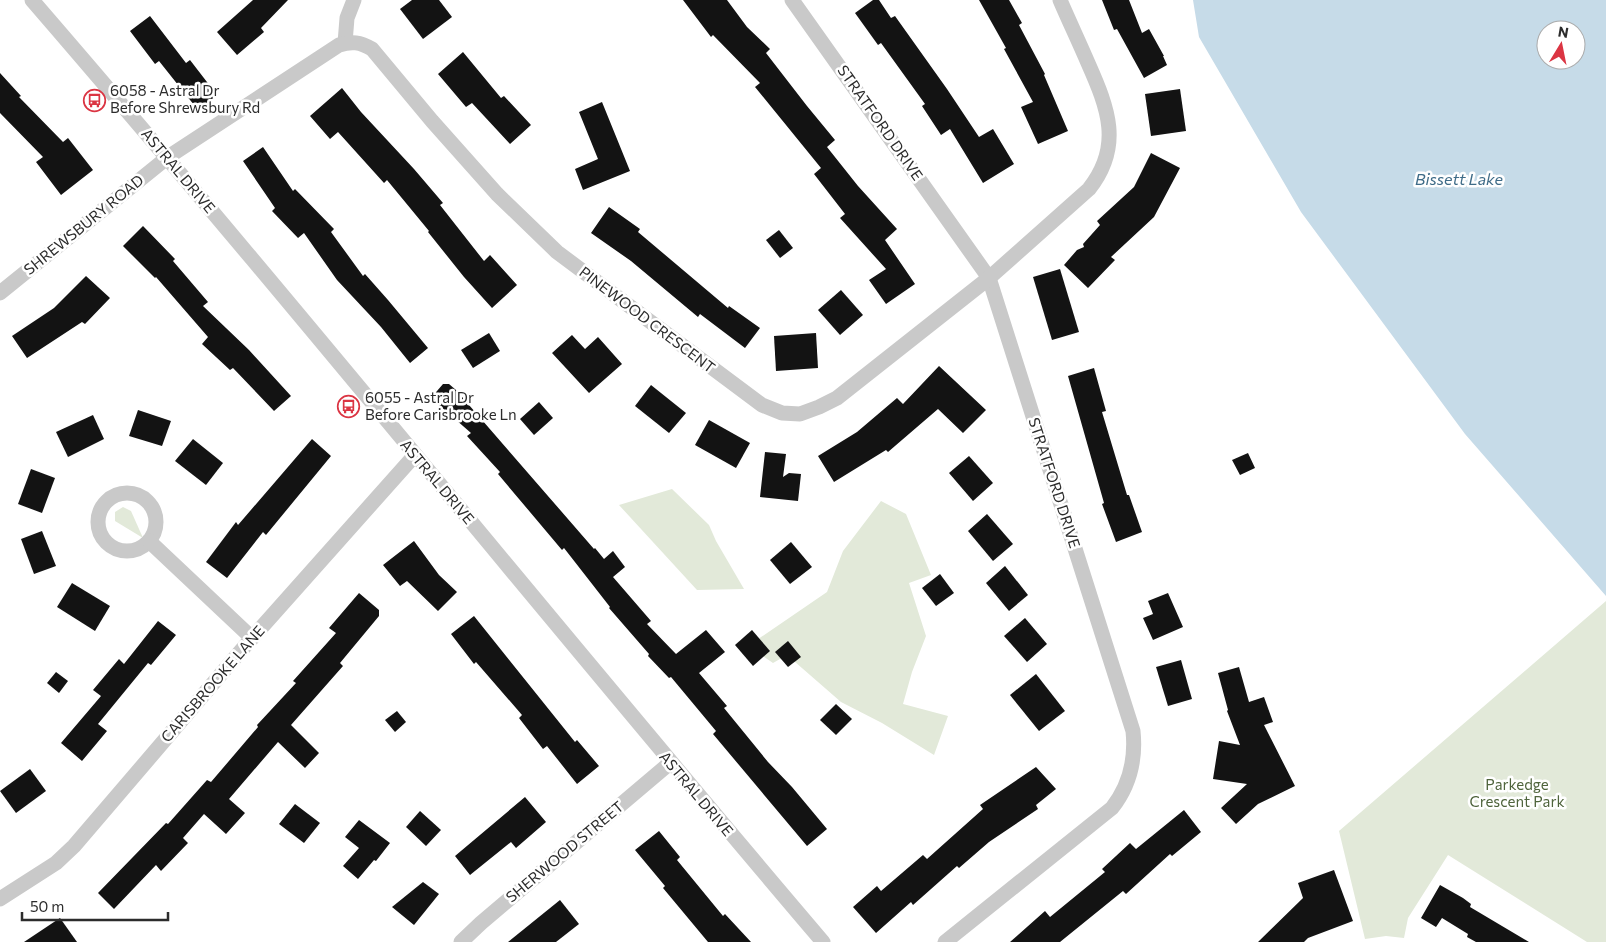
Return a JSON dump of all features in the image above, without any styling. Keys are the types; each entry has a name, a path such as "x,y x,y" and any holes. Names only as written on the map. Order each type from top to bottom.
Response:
{"street":[{"name":"ASTRAL DRIVE","path":"32,0 168,157 670,763 823,942"},
{"path":"345,43 346,18 354,0"},
{"name":"STRATFORD DRIVE","path":"792,0 989,278 1129,718 1134,744 1134,757 1130,776 1123,793 1105,815 945,942"},
{"name":"PINEWOOD CRESCENT","path":"345,43 360,42 372,49 432,121 497,194 557,252 754,399 782,413 800,414 837,398 989,278 1089,189 1098,176 1108,150 1110,135 1106,106 1060,0"},
{"name":"SHREWSBURY ROAD","path":"0,294 168,157 339,45 345,43"},
{"name":"CARISBROOKE LANE","path":"0,899 56,863 74,846 252,638 415,455"},
{"path":"149,541 252,638"},
{"name":"SHERWOOD STREET","path":"461,942 670,763"}],"green space":[{"path":"672,489 709,525 716,541 744,589 697,590 619,505"},
{"path":"881,501 906,514 931,575 909,583 926,636 912,672 903,704 948,716 934,755 882,723 841,702 787,655 773,663 748,646 827,592 843,551"},
{"path":"123,507 131,511 143,538 115,521 115,512"},
{"name":"Parkedge Crescent Park","path":"1606,601 1606,942 1587,942 1448,855 1408,918 1404,938 1386,936 1365,939 1339,831"}],"water":[{"name":"Bissett Lake","path":"1193,0 1606,0 1606,596 1465,434 1301,212 1199,37"}],"building":[{"path":"253,0 288,0 261,28 264,32 237,55 217,32"},
{"path":"412,0 439,0 452,17 423,39 400,9"},
{"path":"683,0 727,0 747,27 770,49 766,53 835,140 827,147 858,186 897,229 885,240 915,284 886,304 869,280 886,269 840,218 845,214 814,174 821,168 755,87 760,83 713,35 711,37"},
{"path":"873,0 879,0 891,18 895,16 979,137 993,129 1014,164 983,183 950,129 941,135 922,106 925,104 881,43 878,45 855,13"},
{"path":"979,0 1009,0 1022,23 1019,25 1045,74 1068,131 1038,144 1021,107 1033,102"},
{"path":"1102,0 1129,0 1142,33 1149,29 1167,65 1144,78 1117,29 1114,30"},
{"path":"150,16 186,63 190,60 217,95 198,110 159,61 155,64 130,31"},
{"path":"463,52 501,98 504,96 531,125 510,144 472,103 466,107 438,74"},
{"path":"0,73 21,96 19,97 63,142 68,138 93,170 61,195 36,162 43,157 0,113"},
{"path":"342,88 361,112 443,203 440,205 484,261 490,255 517,285 492,308 464,277 387,180 384,183 338,132 330,139 310,116"},
{"path":"1180,89 1186,131 1151,136 1145,94"},
{"path":"602,102 630,171 583,190 575,169 598,159 579,112"},
{"path":"263,147 293,191 295,189 334,229 331,232 363,276 365,274 428,348 410,363 381,327 337,280 304,233 298,238 272,211 275,208 243,161"},
{"path":"1151,153 1180,168 1154,217 1111,257 1115,260 1088,288 1064,265 1077,250 1084,247 1083,244 1100,225 1097,221 1134,187"},
{"path":"609,207 640,229 638,232 728,308 729,306 760,328 745,348 700,314 698,317 631,261 591,233"},
{"path":"143,226 175,259 173,261 208,302 203,306 249,350 291,396 274,411 233,368 230,370 202,344 208,337 156,277 123,246"},
{"path":"779,230 793,248 780,258 766,240"},
{"path":"1060,269 1079,332 1052,340 1033,277"},
{"path":"86,276 110,298 85,324 82,322 27,358 12,336 54,308"},
{"path":"841,290 863,315 840,335 818,310"},
{"path":"489,333 500,351 473,368 461,350"},
{"path":"816,333 818,368 776,371 774,336"},
{"path":"572,335 585,349 598,337 622,364 589,393 552,353"},
{"path":"939,366 986,410 963,433 938,409 888,452 886,450 834,482 818,456 857,432 897,398 903,404"},
{"path":"1094,368 1106,411 1102,412 1127,495 1129,495 1142,532 1116,542 1102,504 1104,503 1068,376"},
{"path":"443,384 449,384 456,390 604,559 613,551 625,567 613,577 651,621 647,624 676,654 706,630 725,652 699,673 727,706 724,708 768,762 827,829 807,846 713,734 716,731 671,677 669,678 648,656 649,654 609,608 564,548 562,550 498,474 500,472 467,436 471,433 431,398"},
{"path":"651,385 686,413 669,433 635,406"},
{"path":"539,402 553,418 534,435 520,419"},
{"path":"138,410 171,421 162,446 129,436"},
{"path":"93,415 104,439 68,457 56,432"},
{"path":"709,420 750,443 736,468 695,445"},
{"path":"193,439 223,463 206,485 175,461"},
{"path":"312,439 331,456 266,535 263,532 227,578 206,562 236,522 238,525"},
{"path":"765,452 786,454 783,477 789,473 801,474 798,501 760,497"},
{"path":"1248,453 1255,468 1240,475 1232,460"},
{"path":"969,456 993,483 973,501 949,473"},
{"path":"31,469 55,478 42,513 18,504"},
{"path":"987,514 1013,544 993,561 968,531"},
{"path":"42,531 56,566 34,574 21,539"},
{"path":"414,541 439,575 457,592 438,611 407,581 400,586 383,565"},
{"path":"791,542 812,567 790,584 770,560"},
{"path":"1005,566 1028,595 1009,611 986,583"},
{"path":"940,574 954,593 936,606 922,588"},
{"path":"72,583 110,606 95,631 57,607"},
{"path":"359,593 379,610 379,616 340,663 343,666 291,725 319,753 305,768 278,742 229,799 245,813 226,834 204,814 183,838 188,843 161,871 156,865 114,909 98,893 166,823 168,824 207,780 211,782 258,727 257,725 296,683 293,681 336,633 329,628"},
{"path":"1168,593 1183,627 1153,640 1143,618 1153,614 1148,601"},
{"path":"474,616 575,742 577,740 599,766 577,784 547,746 543,749 519,718 522,715 476,662 474,664 451,634"},
{"path":"1025,618 1047,644 1027,662 1004,636"},
{"path":"158,621 176,635 151,665 148,663 98,724 107,731 82,761 61,743 101,696 93,690 119,659 124,664"},
{"path":"752,630 770,651 753,666 735,645"},
{"path":"788,641 801,657 788,667 775,652"},
{"path":"1181,660 1192,699 1168,706 1156,667"},
{"path":"1239,667 1249,702 1264,697 1273,722 1264,725 1295,786 1258,804 1236,824 1221,808 1247,784 1213,779 1219,741 1240,745 1227,711 1218,673"},
{"path":"56,672 68,681 59,693 47,683"},
{"path":"1036,674 1065,711 1039,731 1010,695"},
{"path":"836,704 852,719 836,735 820,720"},
{"path":"397,711 406,722 395,732 385,720"},
{"path":"1036,767 1056,789 1036,805 1038,809 989,842 959,868 957,866 913,905 911,902 876,933 853,907 877,886 881,891 923,855 927,859 983,809 980,805"},
{"path":"30,769 46,791 16,813 0,791"},
{"path":"525,797 546,822 516,848 511,842 470,875 455,856"},
{"path":"295,804 320,823 304,843 279,824"},
{"path":"1184,810 1201,832 1172,856 1170,854 1126,894 1123,891 1060,942 1010,942 1045,911 1050,917 1105,872 1102,869 1130,843 1136,849"},
{"path":"420,811 441,830 426,846 406,827"},
{"path":"359,820 390,843 358,879 343,866 359,848 345,837"},
{"path":"659,831 680,857 677,860 723,916 725,914 751,942 708,942 663,888 665,886 635,850"},
{"path":"1334,870 1353,921 1308,938 1304,942 1258,942 1303,898 1298,883"},
{"path":"423,882 439,894 414,925 392,907"},
{"path":"1440,885 1463,898 1471,904 1470,907 1529,942 1476,942 1467,937 1468,934 1442,918 1436,927 1421,918"},
{"path":"560,900 579,924 556,942 508,942"},
{"path":"60,918 77,942 24,942"}],"place":[{"name":"6058 - Astral Dr Before Shrewsbury Rd","path":"94,100"},
{"name":"6055 - Astral Dr Before Carisbrooke Ln","path":"349,407"}]}
